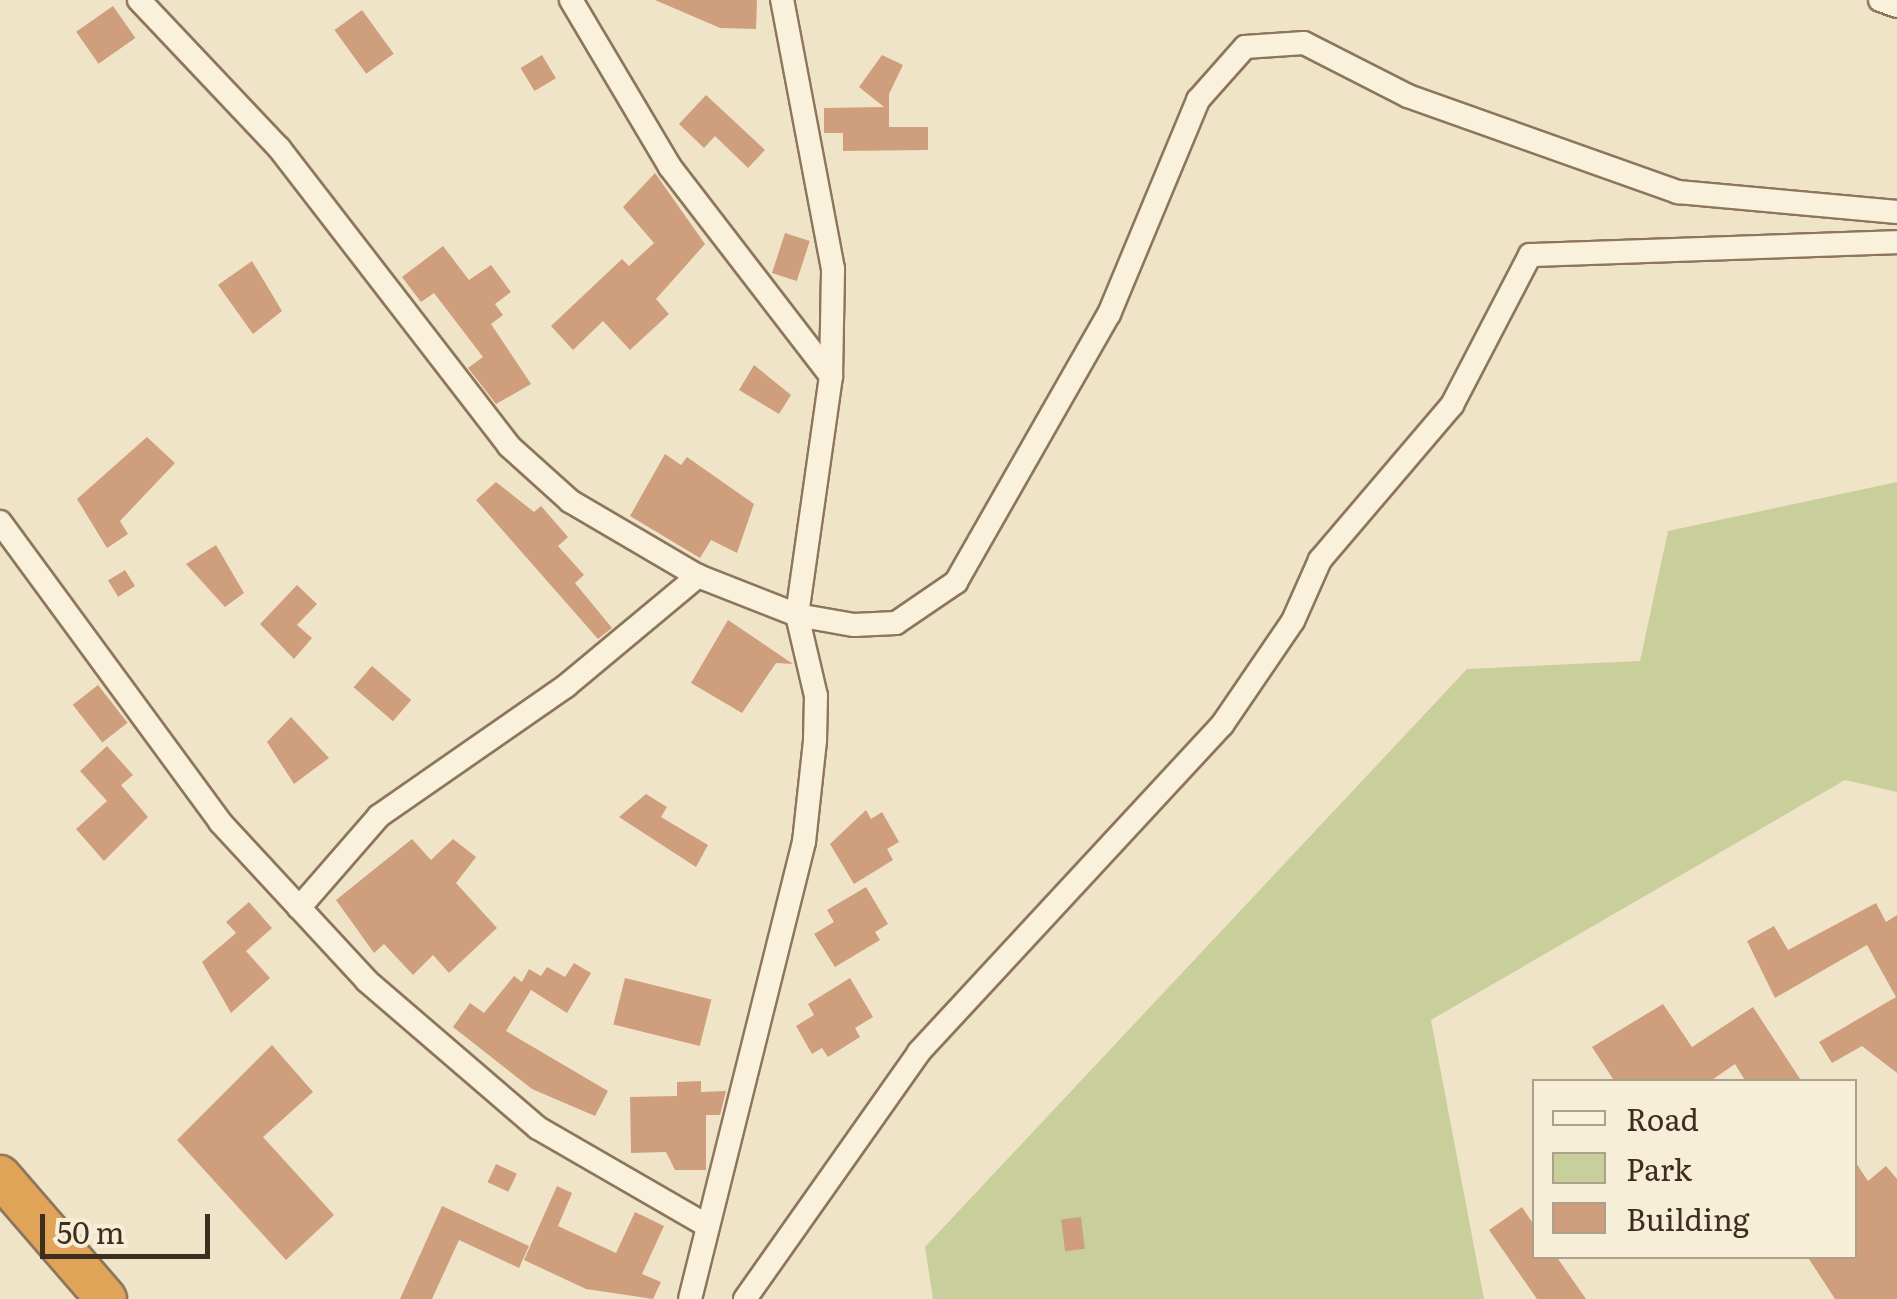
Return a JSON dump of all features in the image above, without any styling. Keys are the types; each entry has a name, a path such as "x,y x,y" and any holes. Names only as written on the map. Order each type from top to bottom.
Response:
{"highway":[{"path":"0,1176 106,1299"}],"street":[{"path":"139,0 280,148 509,446 570,501 698,576 796,615 896,623 956,582 1109,314 1198,100 1245,47 1304,43 1408,96 1678,192 1897,212"},
{"path":"572,0 670,167 831,376"},
{"path":"690,1299 804,842 816,696 796,615 831,376 833,269 782,0"},
{"path":"1880,0 1897,6"},
{"path":"744,1299 919,1052 1222,726 1292,621 1320,560 1452,406 1530,254 1897,242"},
{"path":"0,522 220,822 298,908 417,1027 538,1128 706,1225"},
{"path":"298,908 379,816 566,686 698,576"}],"green space":[{"path":"1897,482 1897,792 1845,780 1431,1020 1484,1299 933,1299 925,1247 1467,669 1640,661 1668,531"}],"building":[{"path":"655,0 757,0 756,29 720,28"},
{"path":"113,6 135,38 99,64 76,32"},
{"path":"362,10 394,54 366,74 334,30"},
{"path":"542,55 556,78 534,91 521,68"},
{"path":"882,55 903,65 889,94 889,127 928,127 928,150 843,151 843,133 824,133 824,108 884,107 859,87"},
{"path":"706,95 765,150 748,168 715,136 704,148 679,124"},
{"path":"655,173 705,244 656,299 669,314 630,350 603,321 573,350 551,326 622,259 629,266 654,243 623,207"},
{"path":"785,233 810,241 797,281 772,273"},
{"path":"443,246 469,280 491,265 511,292 495,304 503,315 491,324 531,384 496,404 468,368 483,357 434,293 421,302 402,277"},
{"path":"252,261 282,311 253,334 218,285"},
{"path":"754,365 791,395 779,414 739,390"},
{"path":"147,437 175,463 120,521 128,534 107,548 77,499"},
{"path":"665,454 681,465 687,457 754,504 737,553 711,540 700,558 630,516"},
{"path":"496,482 534,512 541,506 568,537 558,546 584,575 575,583 612,628 598,639 476,500"},
{"path":"216,545 244,593 225,607 186,564"},
{"path":"125,570 135,586 118,597 108,581"},
{"path":"297,585 317,604 297,625 312,638 294,659 260,624"},
{"path":"728,620 793,664 776,663 742,713 691,683"},
{"path":"372,666 411,700 393,721 354,687"},
{"path":"98,685 128,723 102,743 73,705"},
{"path":"291,717 329,758 294,784 267,742"},
{"path":"107,746 133,775 121,785 148,817 104,861 76,829 107,801 80,771"},
{"path":"646,794 667,807 661,817 708,845 696,867 619,817"},
{"path":"866,810 871,819 882,812 899,842 887,849 893,860 854,884 830,844"},
{"path":"412,839 431,860 453,839 476,857 456,883 497,928 449,973 433,955 413,975 384,944 374,953 336,900"},
{"path":"866,887 888,924 875,932 880,940 835,967 814,934 834,922 827,910"},
{"path":"249,902 272,928 246,951 270,978 231,1013 202,962 236,933 226,922"},
{"path":"1876,903 1886,922 1897,915 1897,1073 1862,1046 1832,1063 1819,1042 1896,997 1867,945 1775,998 1747,941 1774,926 1788,950"},
{"path":"574,963 591,973 567,1013 531,990 506,1031 608,1091 595,1116 532,1089 453,1027 470,1003 484,1013 514,976 522,982 529,969 541,976 547,967 565,977"},
{"path":"625,978 711,1000 700,1046 613,1025"},
{"path":"850,978 873,1017 855,1028 860,1037 828,1057 822,1048 812,1054 796,1026 814,1015 808,1004"},
{"path":"1663,1004 1692,1047 1753,1007 1800,1079 1744,1079 1735,1064 1713,1079 1613,1079 1592,1047"},
{"path":"272,1045 313,1092 263,1137 334,1215 286,1260 177,1140"},
{"path":"701,1081 701,1092 726,1091 720,1115 706,1115 706,1170 675,1170 666,1152 631,1153 630,1097 677,1096 677,1082"},
{"path":"496,1164 517,1174 508,1192 488,1182"},
{"path":"1857,1164 1868,1181 1886,1166 1897,1179 1897,1299 1835,1299 1809,1259 1857,1259"},
{"path":"557,1186 572,1193 558,1226 616,1253 635,1212 664,1226 642,1274 661,1282 653,1299 586,1289 524,1260"},
{"path":"442,1206 529,1246 519,1268 459,1240 432,1299 400,1299"},
{"path":"1522,1207 1532,1222 1532,1259 1558,1259 1586,1299 1537,1299 1489,1230"},
{"path":"1081,1217 1085,1249 1065,1251 1061,1219"}]}
